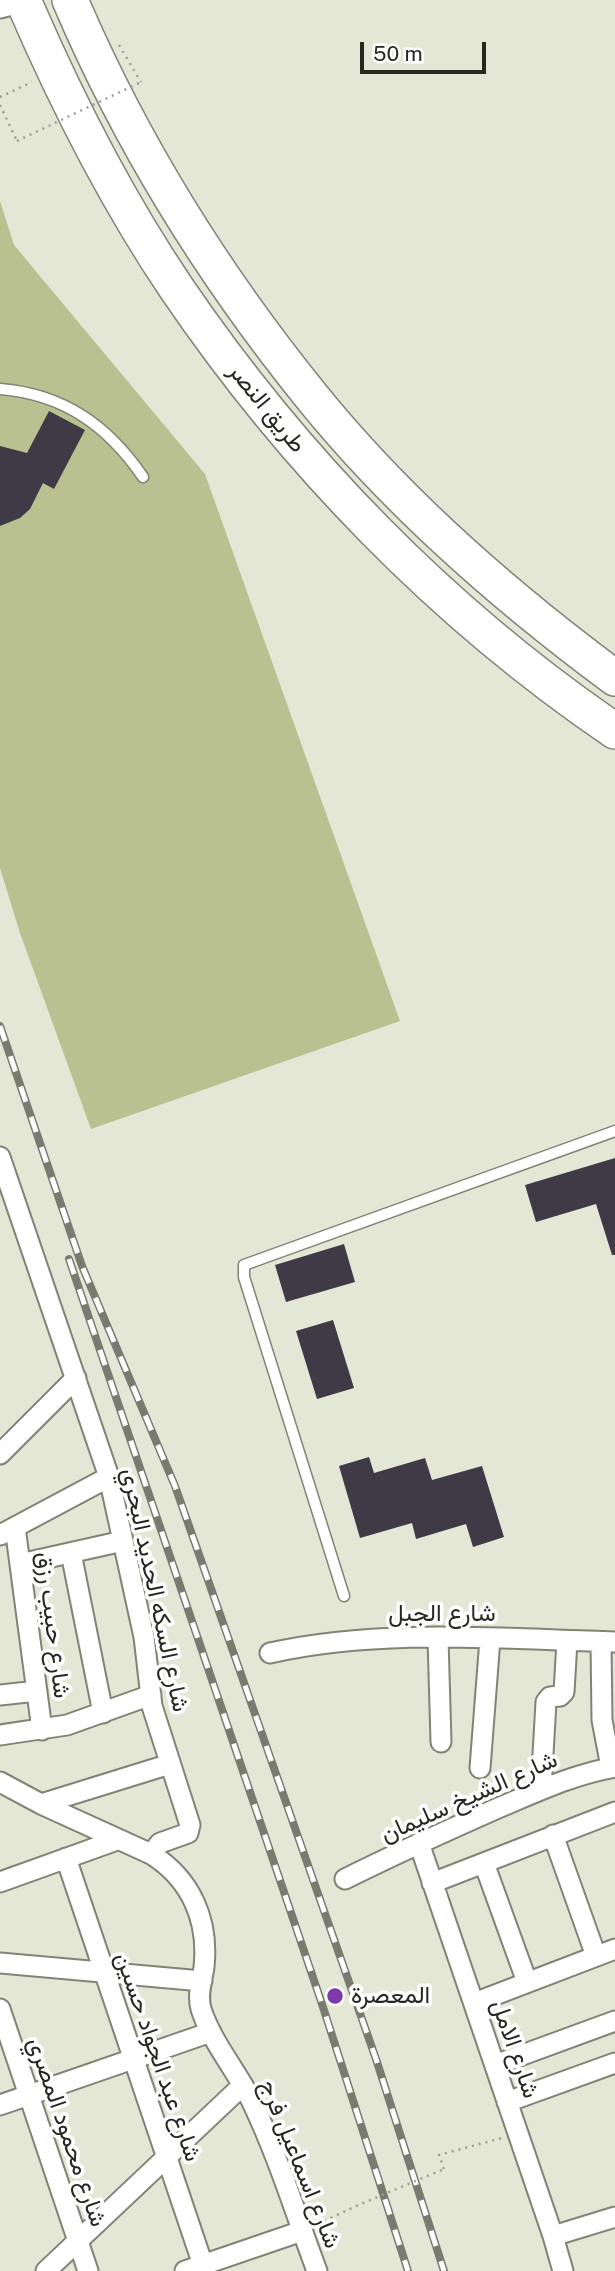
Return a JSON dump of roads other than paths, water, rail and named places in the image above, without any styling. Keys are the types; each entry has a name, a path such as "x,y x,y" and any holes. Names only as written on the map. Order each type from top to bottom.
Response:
{"highway":[{"name":"طريق النصر","path":"69,0 93,54 167,194 259,327 313,398 398,490 470,559 526,608 615,678"},
{"name":"طريق النصر","path":"15,3 132,218 224,356 276,422 334,488 396,551 528,667 615,731"}],"street":[{"name":"شارع السكه الحديد البحري","path":"1,1161 110,1478 144,1637 155,1719 191,1827 186,1834 160,1843 151,1854"},
{"path":"0,1454 76,1378"},
{"path":"8,1531 110,1478"},
{"name":"شارع حبيب رزق","path":"8,1531 20,1564 42,1730"},
{"path":"20,1564 123,1541"},
{"path":"71,1553 103,1713"},
{"path":"438,1638 441,1742"},
{"name":"شارع الجبل","path":"270,1653 353,1639 608,1642"},
{"path":"480,1768 490,1639"},
{"path":"541,1789 546,1702 550,1697 560,1696 564,1692 567,1641"},
{"path":"608,1642 602,1720 613,1767"},
{"path":"0,1695 37,1691"},
{"path":"0,1735 42,1730 103,1713 151,1695"},
{"path":"41,1804 170,1764"},
{"name":"شارع الشيخ سليمان","path":"345,1879 541,1789 613,1767"},
{"name":"شارع اسماعيل فرج","path":"0,1782 41,1804 151,1854 167,1864 181,1878 191,1894 203,1930 206,1949 199,1990 201,2008 211,2032 243,2085 259,2119 317,2271"},
{"path":"432,1883 615,1812"},
{"path":"474,2003 606,1952 554,1835"},
{"path":"0,1882 117,1840"},
{"name":"شارع الامل","path":"419,1843 563,2271"},
{"name":"شارع عبد الجواد حسين","path":"66,1858 167,2159 197,2269"},
{"path":"484,1863 527,1982"},
{"path":"0,1963 202,1981"},
{"name":"شارع محمود المصري","path":"0,2009 88,2271"},
{"path":"495,2065 615,2021"},
{"path":"0,2105 211,2032"},
{"path":"507,2102 615,2063"},
{"path":"46,2271 243,2085"},
{"path":"553,2236 615,2217"},
{"path":"197,2269 302,2231"}],"lane":[{"path":"0,389 40,396 65,405 88,419 118,445 143,477"},
{"path":"344,1597 244,1277 244,1265 615,1131"}],"railway":[{"path":"0,1026 82,1266 175,1486 376,2059 444,2271"},
{"path":"69,1259 321,2001 408,2271"}],"place":[{"name":"المعصرة","path":"335,1996"}]}
